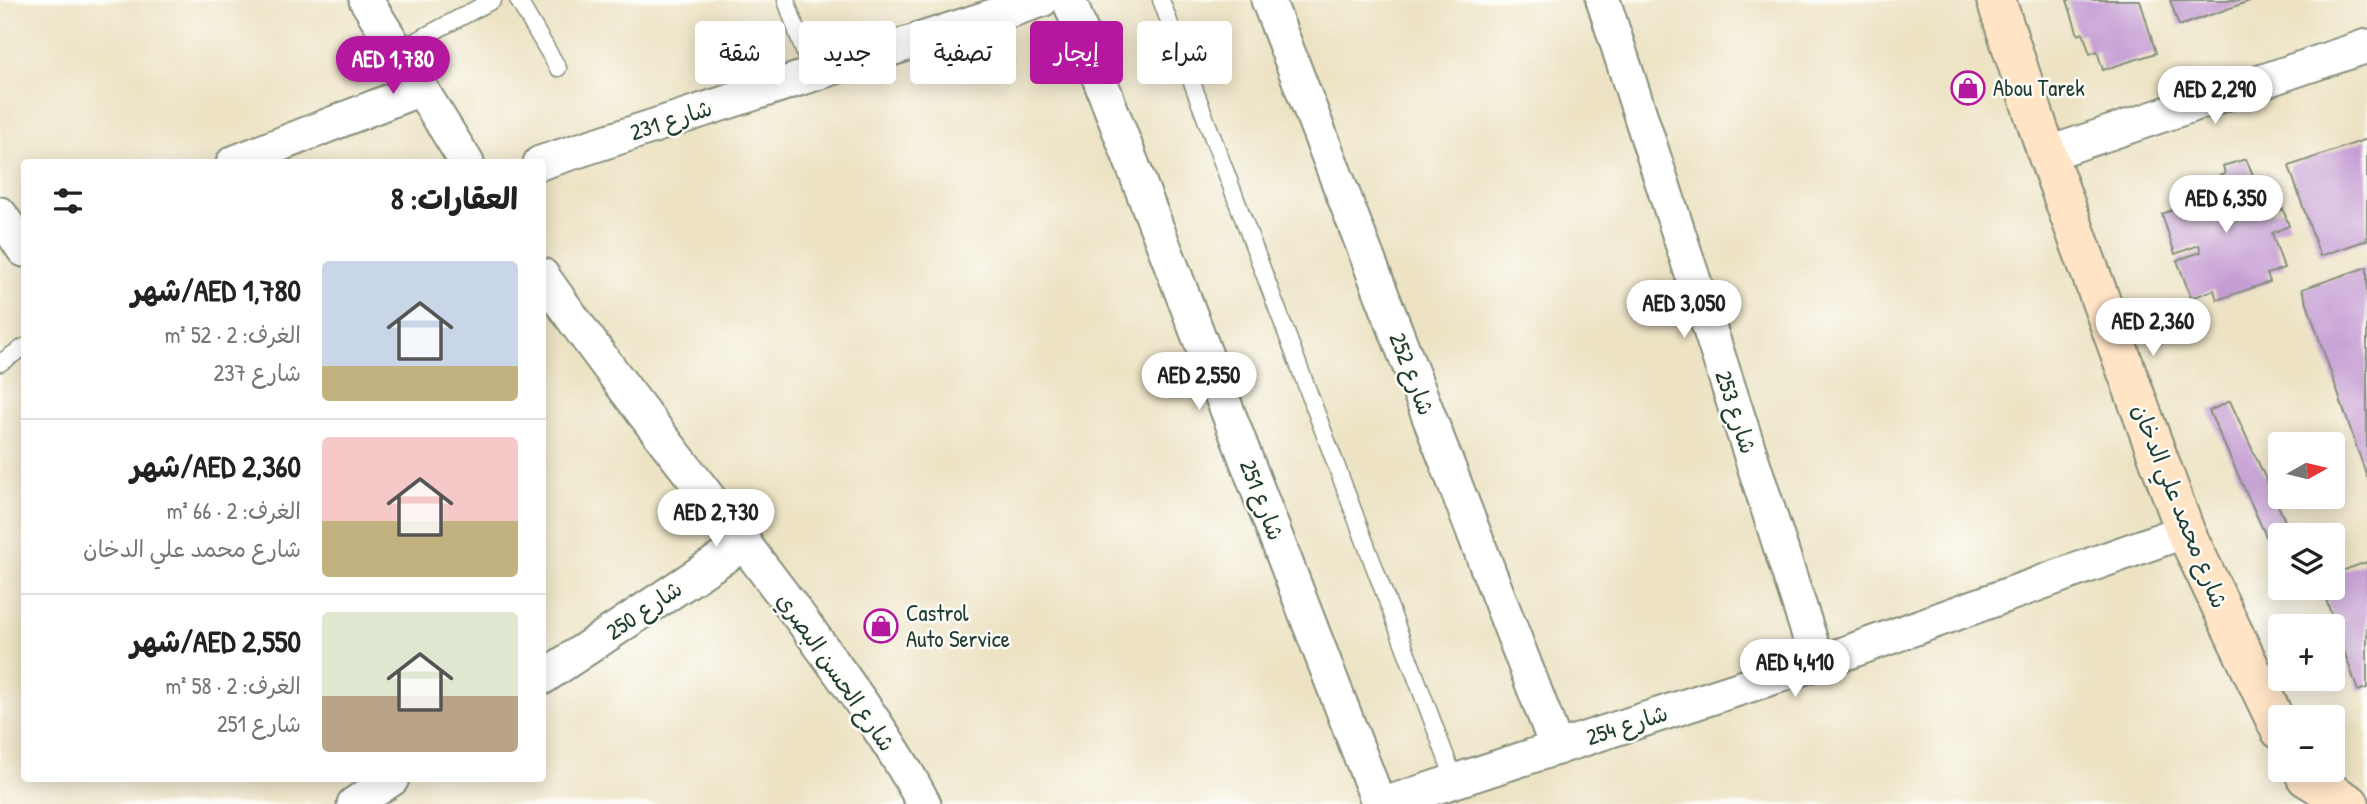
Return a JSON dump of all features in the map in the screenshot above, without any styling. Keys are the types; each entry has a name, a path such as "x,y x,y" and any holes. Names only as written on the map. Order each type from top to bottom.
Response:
{"street":[{"path":"366,0 464,159"},
{"name":"شارع 231","path":"896,48 1042,0"},
{"name":"شارع 251","path":"1069,0 1381,804"},
{"name":"شارع 252","path":"1268,0 1557,748"},
{"name":"شارع 253","path":"1603,0 1818,663"},
{"name":"شارع محمد علي الدخان","path":"1996,0 2047,154 2185,531 2268,705"},
{"path":"2047,154 2367,46"},
{"name":"شارع 231","path":"546,161 799,79"},
{"path":"243,159 420,89"},
{"path":"0,214 21,243"},
{"name":"شارع الحسن البصري","path":"546,281 849,685 924,804"},
{"name":"شارع 254","path":"1381,804 1818,663 2185,531"},
{"name":"شارع 250","path":"546,675 745,543"},
{"path":"2305,784 2350,804"}],"lane":[{"path":"397,51 493,0"},
{"path":"518,0 558,68"},
{"path":"786,0 799,38"},
{"path":"1161,0 1454,781"},
{"path":"0,363 21,349"}],"building":[{"path":"2067,0 2140,0 2156,53 2103,70 2097,51 2090,54 2083,33 2078,35"},
{"path":"2170,0 2253,0 2179,26"},
{"path":"2367,139 2367,240 2320,256 2289,166"},
{"path":"2246,159 2266,205 2263,206 2266,215 2283,209 2289,226 2272,233 2284,268 2267,274 2270,282 2217,300 2214,290 2191,298 2177,260 2201,252 2199,245 2175,254 2162,214 2180,207 2177,197 2209,186 2207,180 2225,174 2223,166"},
{"path":"2367,267 2367,477 2302,289"},
{"path":"2230,401 2268,484 2268,509 2280,509 2286,523 2268,523 2268,541 2209,411"},
{"path":"2367,562 2367,688 2358,691 2345,654 2345,614 2331,614 2326,600 2345,600 2345,570"}],"place":[{"name":"Abou Tarek","path":"1968,88"},
{"name":"Castrol Auto Service","path":"881,626"}]}
